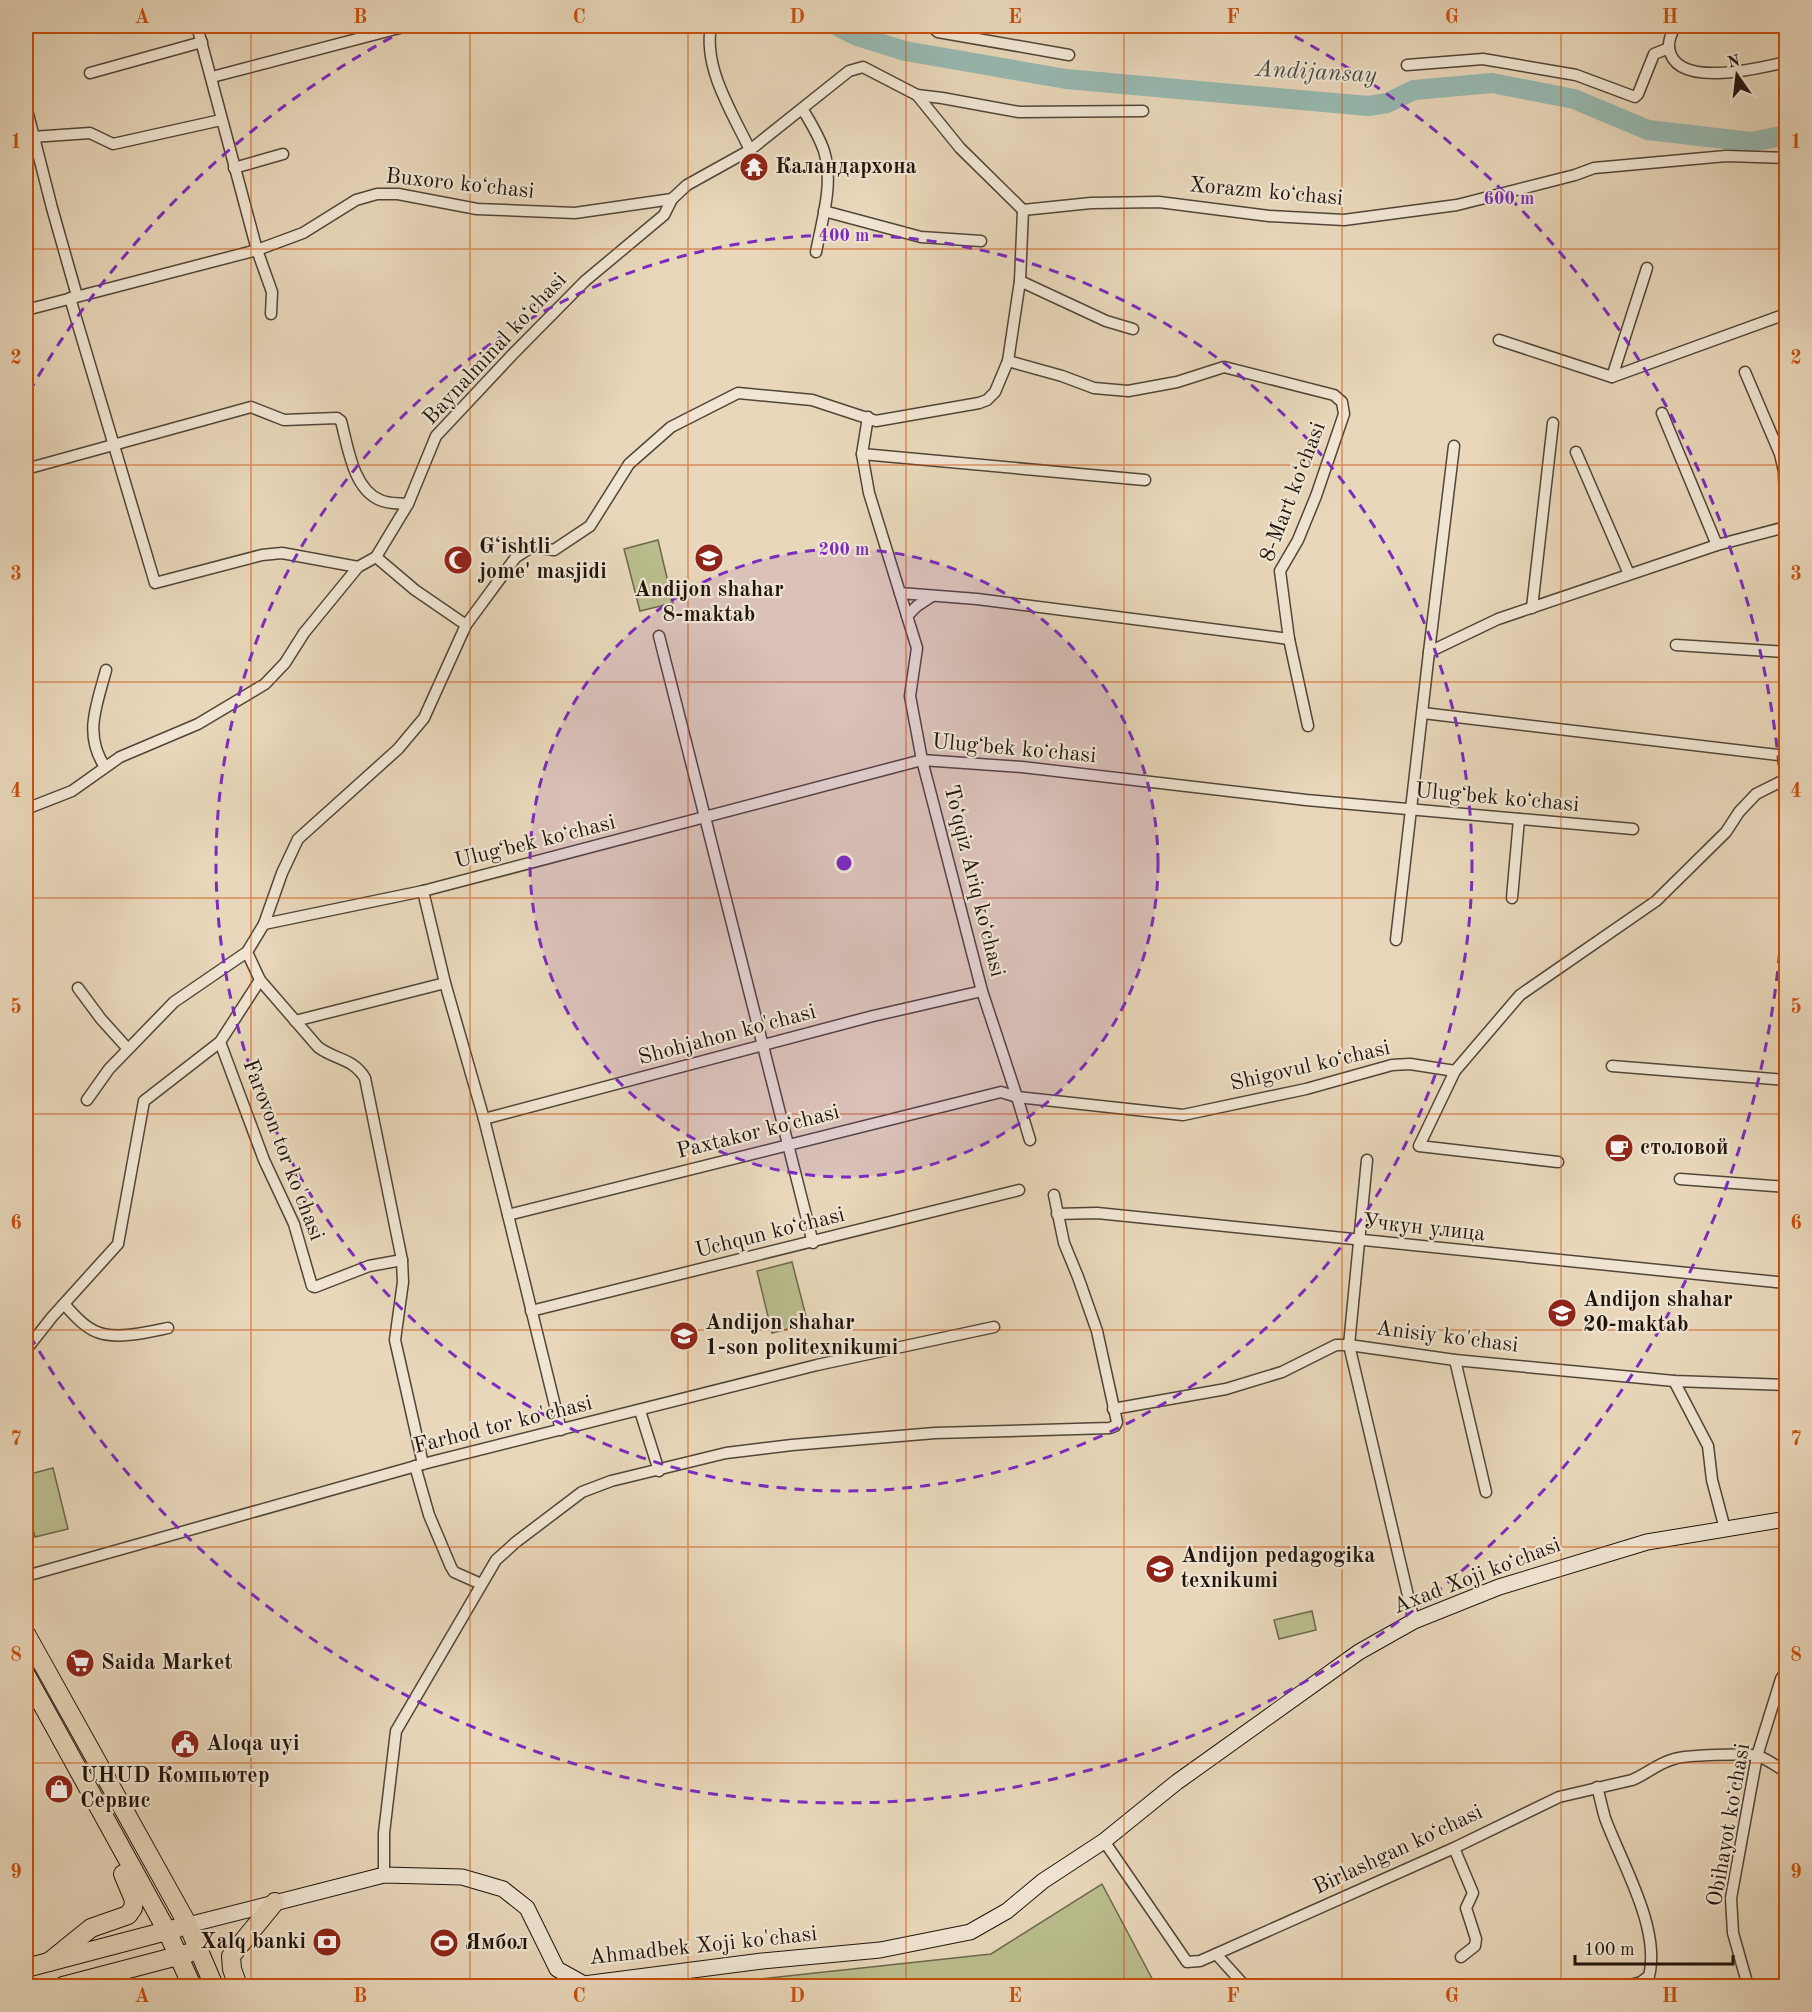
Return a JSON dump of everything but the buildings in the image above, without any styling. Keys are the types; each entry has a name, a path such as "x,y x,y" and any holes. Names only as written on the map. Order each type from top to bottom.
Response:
{"main road":[{"path":"26,1634 183,1941 192,1986"},
{"path":"26,1675 89,1790 183,1941 214,1986"},
{"path":"49,1962 91,1928 128,1916 134,1904 128,1884 97,1828 89,1790"},
{"path":"238,1986 232,1970 231,1956 275,1902"},
{"path":"26,1968 49,1962 183,1941"},
{"path":"63,1986 183,1941"}],"street":[{"path":"197,26 257,250 272,292 271,314"},
{"path":"212,77 407,26"},
{"path":"711,26 709,40 716,76 750,150"},
{"path":"931,26 938,32 1069,55"},
{"path":"1674,26 1669,48 1683,69 1694,72 1739,72 1786,62"},
{"path":"90,73 202,42"},
{"path":"1407,65 1483,59 1576,75 1635,97 1654,54 1669,48"},
{"name":"Baynalminal koʻchasi","path":"26,809 72,791 120,757 198,724 265,684 285,663 304,633 358,567 376,557 408,504 436,436 585,281 664,215 672,199 687,185 750,150 849,71 863,67 917,95"},
{"path":"917,95 1019,112 1143,111"},
{"path":"87,1100 109,1069 174,1002 247,952 264,924 282,873 298,839 398,749 424,718 466,625 516,557 532,547 554,550 590,526 629,464 672,427 738,393 812,400 876,421 980,403 995,392 1008,362 1020,281 1023,210 960,148 917,95"},
{"path":"26,105 74,297 114,445 155,583 262,555 282,553 358,567"},
{"path":"803,110 815,130 824,153 828,177 816,252"},
{"path":"33,138 90,133 113,144 221,120"},
{"path":"234,168 283,154"},
{"name":"Xorazm koʻchasi","path":"1023,210 1091,203 1159,202 1269,216 1344,220 1457,205 1575,175 1594,168 1726,156 1786,158"},
{"name":"Buxoro koʻchasi","path":"26,310 257,250 303,233 356,200 377,194 398,194 477,209 575,213 672,199"},
{"path":"824,211 921,237 981,241"},
{"path":"1612,377 1647,268"},
{"path":"1020,281 1106,321 1132,329"},
{"path":"1499,340 1612,377 1786,314"},
{"name":"8-Mart koʻchasi","path":"1008,362 1062,376 1094,388 1128,391 1177,382 1224,367 1334,395 1342,402 1344,414 1316,496 1298,540 1280,571 1289,639 1308,726"},
{"path":"1429,652 1498,619 1717,545 1786,527 1785,471 1780,454 1744,372"},
{"path":"26,469 251,407 284,420 337,418 341,421 356,473 368,493 381,501 408,504"},
{"path":"1662,413 1717,545"},
{"name":"Toʻqqiz Ariq koʻchasi","path":"868,417 862,454 869,493 918,652 910,696 922,760 982,991 1029,1140"},
{"path":"1532,608 1553,423"},
{"path":"1396,940 1454,446"},
{"path":"1576,452 1629,574"},
{"path":"862,454 1144,480"},
{"path":"376,557 415,590 466,625"},
{"path":"900,593 977,599 1289,639"},
{"path":"907,616 917,606 933,596"},
{"path":"659,636 813,1243"},
{"path":"1676,645 1786,652"},
{"path":"105,767 97,754 93,737 93,721 106,670"},
{"path":"1424,713 1786,756"},
{"name":"Ulugʻbek koʻchasi","path":"264,924 423,891 922,760 1022,767 1221,791 1633,829"},
{"path":"1558,1162 1419,1146 1455,1071 1520,994 1656,901 1726,832 1739,812 1756,794 1786,779"},
{"path":"1512,898 1519,819"},
{"path":"423,891 445,983 484,1119 561,1430"},
{"path":"247,952 260,980 318,1047 358,1066 365,1078 402,1260 403,1281 395,1340 429,1515 454,1572 481,1584"},
{"path":"26,1350 118,1244 144,1101 220,1042 260,980"},
{"path":"295,1021 445,983"},
{"path":"78,988 101,1019 128,1049"},
{"name":"Shohjahon ko'chasi","path":"484,1119 873,1016 982,991"},
{"name":"Farovon tor ko'chasi","path":"220,1042 264,1161 294,1224 312,1286 350,1275 369,1266 402,1260"},
{"name":"Shigovul koʻchasi","path":"1017,1097 1183,1115 1306,1089 1392,1065 1410,1064 1455,1071"},
{"path":"1612,1066 1786,1080"},
{"name":"Paxtakor koʻchasi","path":"508,1215 1000,1092 1017,1097"},
{"path":"1367,1160 1349,1345 1414,1621"},
{"path":"1680,1179 1786,1187"},
{"name":"Uchqun koʻchasi","path":"531,1311 813,1243 1019,1190"},
{"path":"384,1875 384,1833 396,1731 496,1560 582,1492 611,1482 726,1453 935,1433 1110,1428 1115,1426 1097,1331 1064,1243 1054,1195"},
{"name":"Учкун улица","path":"1057,1214 1097,1213 1786,1283"},
{"path":"64,1304 86,1326 98,1333 131,1335 168,1328"},
{"name":"Farhod tor ko'chasi","path":"26,1576 419,1465 817,1365 994,1327"},
{"name":"Anisiy ko'chasi","path":"1113,1409 1226,1389 1282,1372 1336,1345 1455,1360 1674,1381 1786,1385"},
{"path":"1455,1360 1486,1492"},
{"path":"1674,1381 1708,1446 1712,1480 1725,1529"},
{"path":"640,1411 659,1471"},
{"name":"Axad Xoji koʻchasi","path":"1104,1841 1177,1782 1359,1652 1414,1621 1499,1587 1647,1542 1786,1519"},
{"name":"Obihayot koʻchasi","path":"1748,1986 1732,1933 1731,1898 1757,1756 1781,1679 1786,1671"},
{"name":"Birlashgan koʻchasi","path":"1104,1841 1188,1962 1216,1954 1454,1848 1559,1797 1632,1780 1655,1766 1675,1758 1757,1756 1786,1772"},
{"path":"1598,1787 1605,1817 1637,1893 1646,1926 1652,1965 1649,1976 1641,1982 1628,1986"},
{"name":"Ahmadbek Xoji ko'chasi","path":"183,1941 275,1902 384,1875 462,1877 503,1889 526,1908 557,1969 584,1984 762,1961 880,1950 970,1932 1007,1911 1043,1881 1104,1841"},
{"path":"1454,1848 1473,1893 1466,1908 1476,1939 1475,1946 1461,1957"},
{"path":"1216,1954 1245,1986"}],"green space":[{"path":"658,540 673,603 640,611 624,549"},
{"path":"792,1262 808,1324 772,1333 757,1271"},
{"path":"53,1468 68,1529 35,1537 26,1500 26,1475"},
{"path":"1312,1611 1316,1630 1279,1639 1274,1620"},
{"path":"1102,1884 1156,1986 695,1986 991,1954"}],"waterway":[{"name":"Andijansay","path":"837,26 857,36 905,51 1066,79 1368,106 1387,103 1414,90 1492,83 1574,99 1648,130 1751,142 1786,135"}],"place":[{"name":"Каландархона","path":"754,167"},
{"name":"Andijon shahar 8-maktab","path":"709,558"},
{"name":"Gʻishtli jome' masjidi","path":"458,560"},
{"name":"столовой","path":"1619,1148"},
{"name":"Andijon shahar 20-maktab","path":"1562,1313"},
{"name":"Andijon shahar 1-son politexnikumi","path":"684,1336"},
{"name":"Andijon pedagogika texnikumi","path":"1160,1569"},
{"name":"Saida Market","path":"80,1663"},
{"name":"Aloqa uyi","path":"185,1744"},
{"name":"UHUD Компьютер Сервис","path":"59,1789"},
{"name":"Xalq banki","path":"327,1942"},
{"name":"Ямбол","path":"444,1943"}]}
